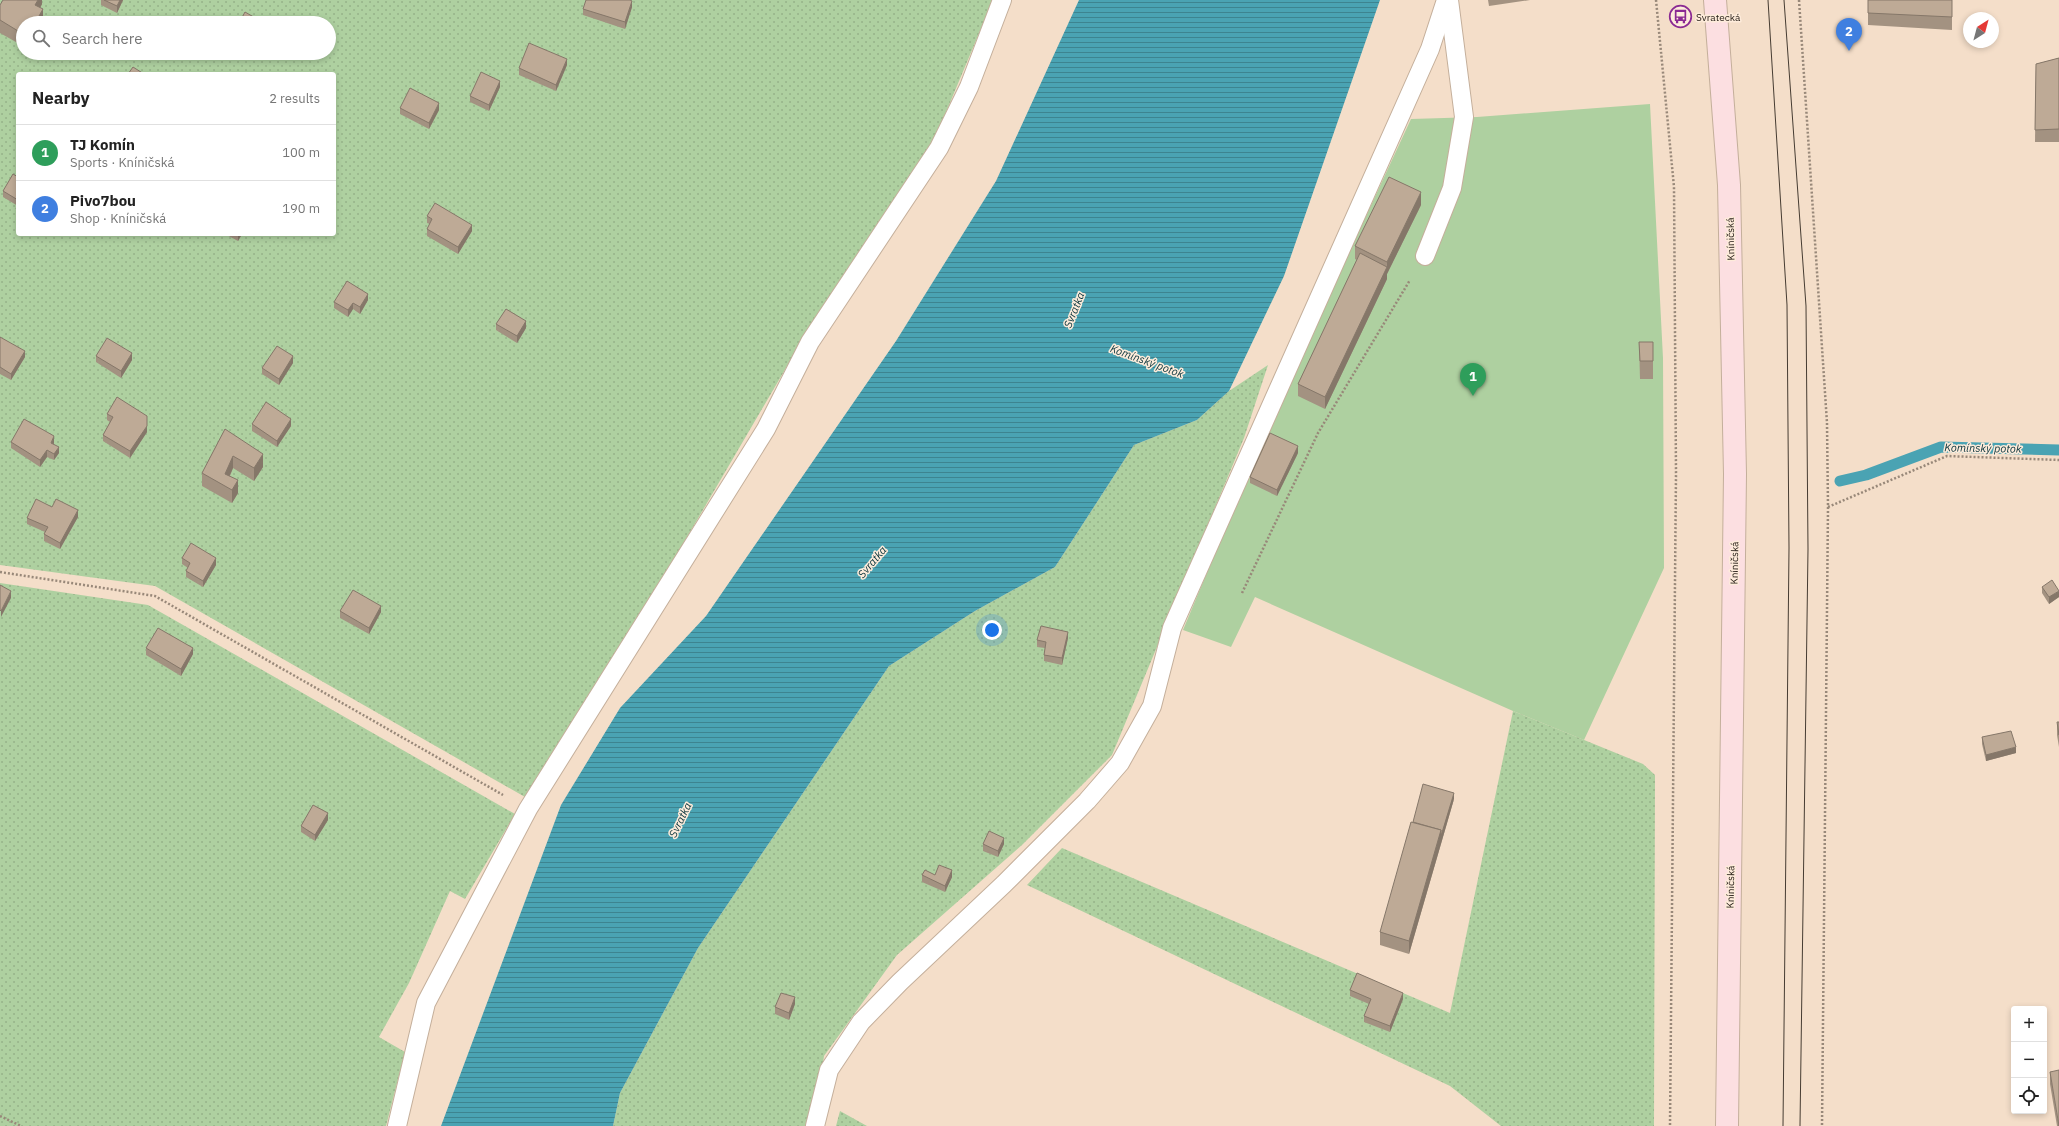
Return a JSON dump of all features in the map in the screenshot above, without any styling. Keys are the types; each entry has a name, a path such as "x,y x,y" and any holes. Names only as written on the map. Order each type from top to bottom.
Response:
{"main road":[{"name":"Kníničská","path":"1715,0 1729,185 1735,474 1727,1126"}],"lane":[{"path":"397,1126 426,1003 528,809 766,429 810,342 939,148 969,88 1002,0"},
{"path":"816,1126 830,1070 861,1022 900,982 1004,884 1087,801 1120,763 1152,706 1172,628 1430,49 1446,0"},
{"path":"1425,256 1452,188 1464,117 1449,0"}],"path":[{"path":"1656,0 1674,195 1676,474 1670,1126"},
{"path":"1799,0 1827,423 1828,507 1822,1126"},
{"path":"1242,593 1318,433 1425,256"},
{"path":"1828,507 1947,456 2059,460"},
{"path":"0,572 155,596 528,809"},
{"path":"0,1116 21,1126"}],"green space":[{"path":"0,0 993,0 936,136 800,344 683,544 525,797 155,586 0,565"},
{"path":"1650,104 1663,358 1664,568 1584,740 1513,711 1255,597 1231,647 1183,630 1265,434 1411,119 1477,117"},
{"path":"1268,365 1244,438 1112,755 1022,845 897,955 824,1056 814,1126 613,1126 620,1093 698,948 889,666 975,611 1055,567 1134,445 1197,420 1229,391"},
{"path":"0,583 148,605 515,814 465,899 450,891 409,983 379,1037 405,1052 386,1126 0,1126"},
{"path":"1513,711 1643,764 1655,775 1654,1126 1501,1126 1450,1086 1027,885 1062,848 1450,1013"},
{"path":"840,1111 867,1126 836,1126"}],"water":[{"name":"Svratka","path":"1079,0 1380,0 1284,276 1229,391 1197,420 1134,445 1055,567 975,611 889,666 698,948 620,1093 613,1126 441,1126 561,805 620,708 706,616 896,341 996,181"}],"building":[{"path":"3,0 38,0 35,5 43,9 39,16 16,16 16,30 0,20 0,5"},
{"path":"104,0 120,0 117,6"},
{"path":"586,0 632,1 625,22 583,9"},
{"path":"1868,0 1952,0 1952,17 1868,13"},
{"path":"245,12 252,16 243,16"},
{"path":"529,43 567,59 556,85 519,68"},
{"path":"2059,58 2059,129 2035,130 2036,64"},
{"path":"133,67 141,72 129,72"},
{"path":"481,72 500,81 489,105 470,96"},
{"path":"410,88 439,103 429,123 400,108"},
{"path":"13,174 16,176 16,199 3,191"},
{"path":"1389,177 1421,192 1387,262 1355,246"},
{"path":"435,203 472,225 458,247 427,229 432,219 427,216"},
{"path":"1360,253 1387,267 1325,397 1298,384"},
{"path":"347,281 368,294 360,307 353,303 348,310 334,302"},
{"path":"506,309 526,321 517,336 496,324"},
{"path":"0,337 25,351 11,374 0,367"},
{"path":"107,338 132,353 121,371 96,356"},
{"path":"1639,342 1653,342 1653,361 1640,361"},
{"path":"277,346 293,356 279,379 262,368"},
{"path":"117,397 147,416 147,426 130,451 103,435 113,417 107,414"},
{"path":"266,402 291,419 277,441 252,424"},
{"path":"24,419 54,436 51,443 59,447 54,454 47,450 40,460 11,442"},
{"path":"225,429 263,454 254,468 233,456 225,474 238,480 232,490 202,473"},
{"path":"1270,433 1298,446 1277,490 1250,477"},
{"path":"36,499 52,507 56,499 78,510 60,543 44,534 48,527 27,518"},
{"path":"191,543 216,558 203,581 186,571 190,563 182,558"},
{"path":"2052,580 2059,591 2049,597 2042,587"},
{"path":"0,585 11,591 1,611 0,610"},
{"path":"353,590 381,606 369,628 340,611"},
{"path":"1041,626 1068,632 1062,658 1044,655 1046,642 1037,640"},
{"path":"158,628 193,648 181,669 146,648"},
{"path":"2057,722 2059,722 2059,735"},
{"path":"2011,731 2016,747 1986,755 1982,737"},
{"path":"1423,784 1454,793 1441,836 1441,830 1413,822"},
{"path":"313,805 328,813 315,835 301,826"},
{"path":"1411,822 1441,830 1409,941 1380,932"},
{"path":"989,831 1004,838 998,851 983,844"},
{"path":"939,865 952,870 945,886 922,875 925,870 935,875"},
{"path":"1357,973 1403,993 1390,1026 1364,1016 1371,999 1350,990"},
{"path":"781,993 795,997 789,1013 775,1007"},
{"path":"2059,1070 2059,1126 2050,1072"}],"waterway":[{"name":"Komínský potok","path":"1840,481 1866,475 1941,447 2059,450"}],"tram line":[{"path":"1768,0 1787,305 1789,548 1783,1126"},
{"path":"1784,0 1806,306 1808,549 1800,1126"}],"place":[{"name":"Svratecká","path":"1681,17"},
{"name":"Pivo7bou","path":"1849,51"},
{"name":"TJ Komín","path":"1473,396"}]}
